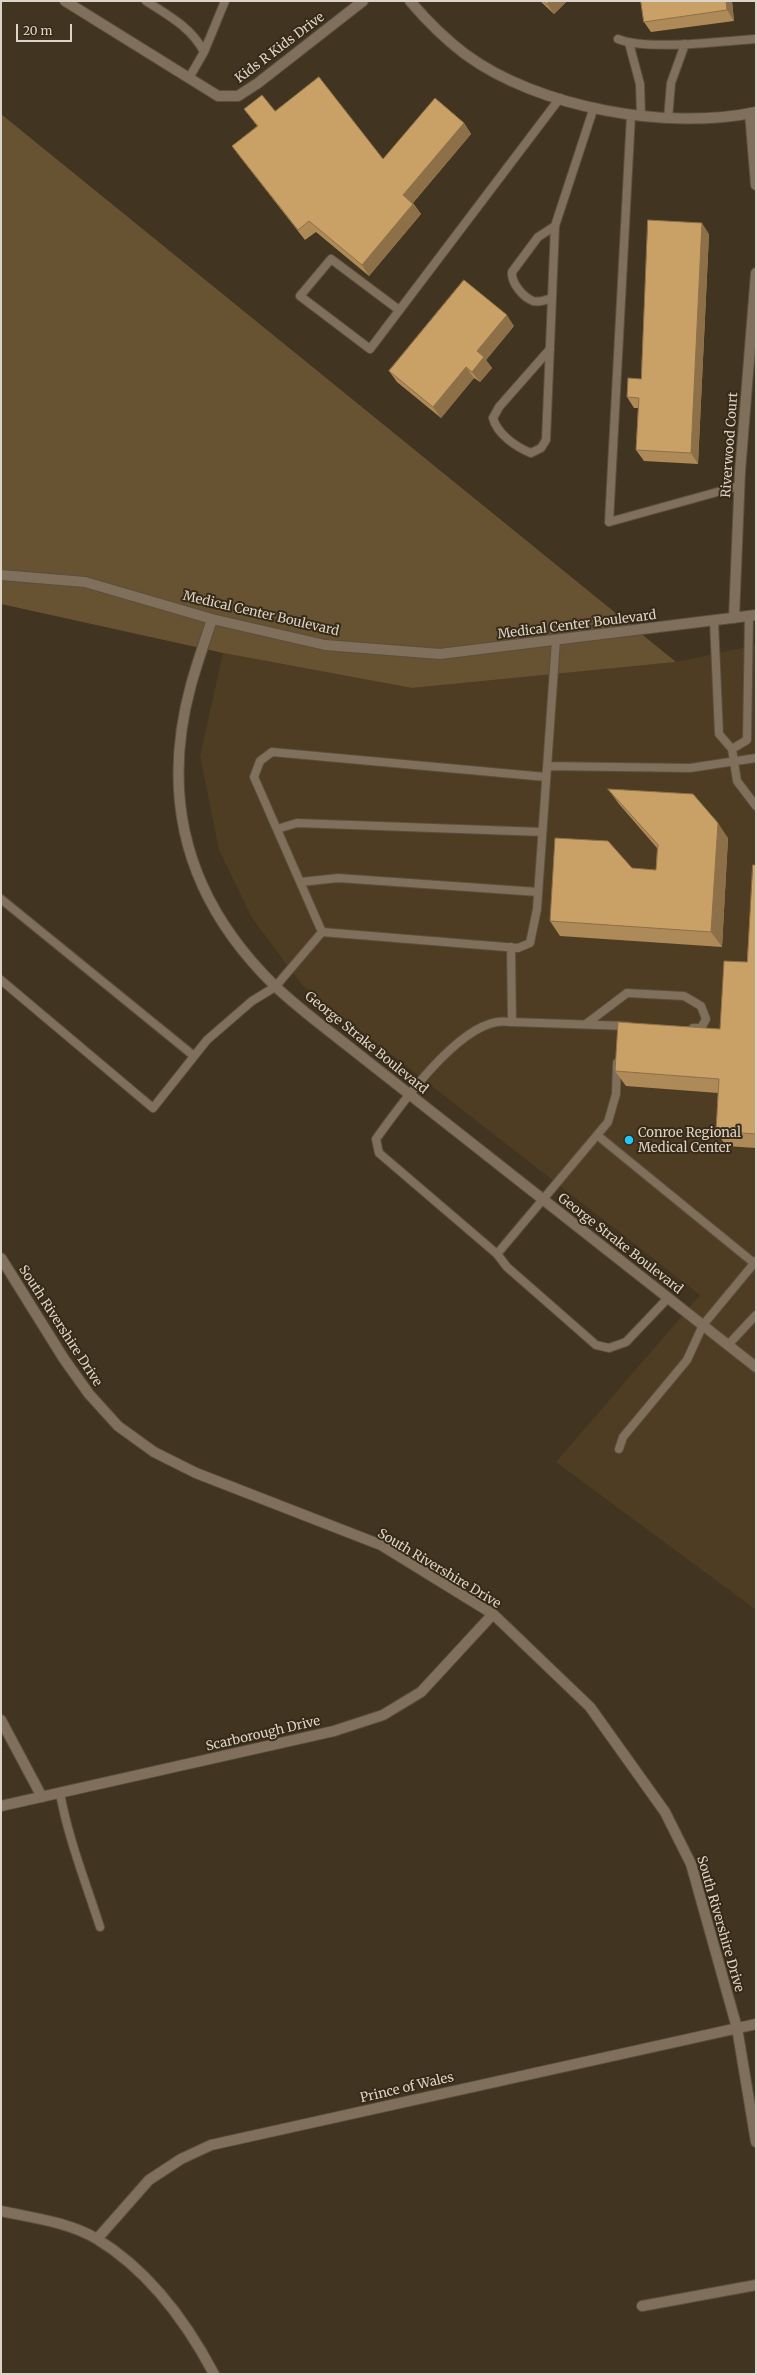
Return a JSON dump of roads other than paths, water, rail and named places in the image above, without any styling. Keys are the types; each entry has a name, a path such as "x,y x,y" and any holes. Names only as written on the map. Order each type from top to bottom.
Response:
{"street":[{"name":"Kids R Kids Drive","path":"65,1 218,96 238,96 258,83 363,1"},
{"path":"410,1 432,27 466,54 513,81 560,98 636,116 668,119 697,120 753,112 756,185"},
{"name":"Riverwood Court","path":"734,618 739,486 752,374 756,273"},
{"name":"Medical Center Boulevard","path":"1,575 85,582 212,619 325,645 440,654 753,616"},
{"name":"George Strake Boulevard","path":"212,619 190,686 182,732 178,786 182,825 195,873 212,908 240,948 276,987 409,1094 756,1367"},
{"name":"South Rivershire Drive","path":"1,1258 64,1359 89,1394 118,1426 154,1452 196,1473 381,1545 493,1614 590,1707 665,1812 691,1864 736,2028 756,2142"},
{"name":"Scarborough Drive","path":"1,1806 334,1731 383,1716 421,1692 493,1614"},
{"path":"1,1720 42,1797"},
{"name":"Prince of Wales","path":"97,2239 149,2180 181,2159 211,2145 756,2024"},
{"path":"1,2211 51,2221 97,2239 138,2270 169,2304 203,2353 214,2374"},
{"path":"642,2306 756,2285"}],"lane":[{"path":"146,1 181,24 197,39 204,52"},
{"path":"190,78 204,52 225,1"},
{"path":"618,39 629,43 685,44 756,38"},
{"path":"629,43 640,84 636,116 608,522 739,486"},
{"path":"668,119 670,83 685,44"},
{"path":"399,310 331,259 300,296 370,348 399,310 560,98"},
{"path":"550,348 499,407 493,418 496,428 522,449 531,453 541,448 546,440 550,348 555,226 594,107"},
{"path":"552,298 541,302 533,300 515,286 511,280 512,272 538,237 555,226"},
{"path":"732,749 747,740 753,616"},
{"path":"714,621 719,734 732,749 732,762 737,781 756,806"},
{"path":"322,932 518,948 530,943 537,909 556,640"},
{"path":"322,932 254,777 260,761 272,752 546,777"},
{"path":"547,766 690,768 756,758"},
{"path":"277,828 296,823 542,832"},
{"path":"301,882 338,878 538,892"},
{"path":"1,899 194,1056"},
{"path":"1,980 153,1108 207,1040 252,1001 276,987 322,932"},
{"path":"511,947 512,1022"},
{"path":"586,1024 627,993 684,996 701,1006 706,1020 701,1028 686,1028"},
{"path":"632,1026 496,1022 473,1033 455,1045 409,1094 376,1140 379,1153 497,1254 507,1267 596,1345 609,1348 626,1342 668,1298"},
{"path":"497,1254 544,1200 608,1122 616,1094 617,1056"},
{"path":"597,1135 755,1262 703,1326 687,1360 623,1437 619,1449"},
{"path":"728,1345 756,1315"},
{"path":"60,1793 65,1823 75,1847 100,1928"}],"place":[{"name":"Conroe Regional Medical Center","path":"629,1140"}]}
